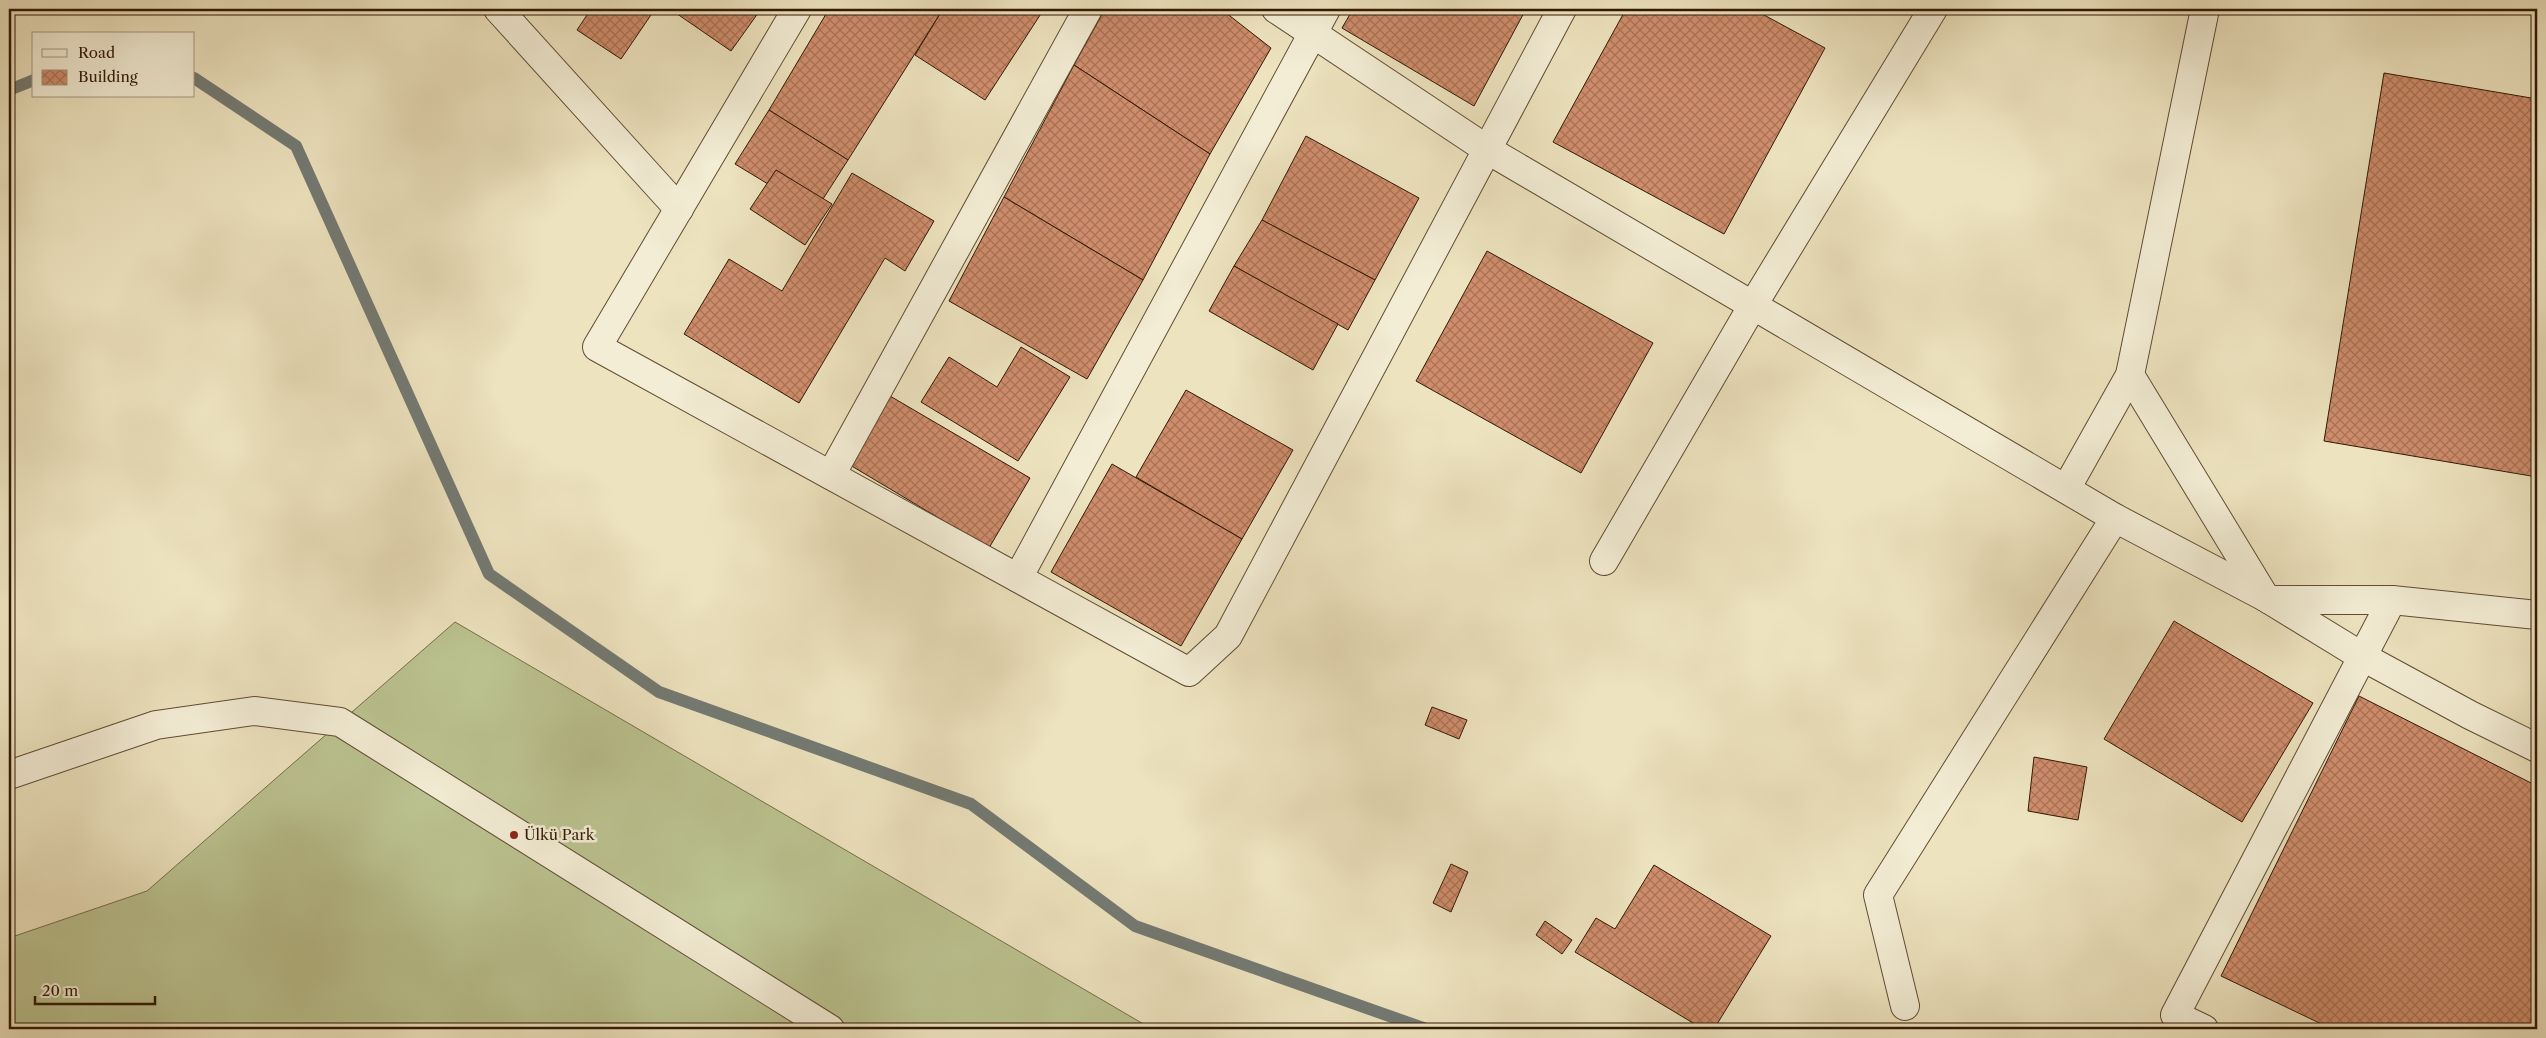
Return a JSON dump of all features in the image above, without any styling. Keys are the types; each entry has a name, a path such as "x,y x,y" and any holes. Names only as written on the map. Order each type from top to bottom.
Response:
{"street":[{"path":"498,9 679,209"},
{"path":"797,9 597,346 1189,672 1228,636 1562,9"},
{"path":"831,475 1088,9"},
{"path":"1276,9 1488,150 2115,518 2267,598 2363,657 2470,715 2537,748"},
{"path":"1018,578 1326,9"},
{"path":"1604,561 1753,305 1933,9"},
{"path":"2066,489 2130,375 2204,9"},
{"path":"2130,375 2267,598"},
{"path":"1905,1006 1878,895 2115,518"},
{"path":"2267,598 2392,600 2537,615"},
{"path":"2204,1029 2175,1015 2392,600"},
{"path":"9,775 156,725 254,711 340,722 830,1029"}],"green space":[{"name":"Ülkü Park","path":"455,622 1152,1029 9,1029 9,938 147,891"}],"building":[{"path":"591,9 655,9 621,59 577,30"},
{"path":"670,9 761,9 731,51"},
{"path":"829,9 943,9 848,160 769,110"},
{"path":"943,9 1044,9 985,100 915,55"},
{"path":"1105,9 1221,9 1271,48 1210,154 1074,65"},
{"path":"1353,9 1526,9 1474,106 1342,28"},
{"path":"1626,9 1753,9 1825,48 1724,234 1553,142"},
{"path":"1074,65 1210,154 1143,280 1004,197"},
{"path":"2384,73 2537,99 2537,477 2324,441"},
{"path":"769,110 848,160 823,199 776,170 768,184 735,164"},
{"path":"1306,136 1419,198 1375,280 1262,220"},
{"path":"776,170 832,204 805,245 750,209"},
{"path":"852,173 934,221 905,271 885,258 799,403 684,334 729,259 782,291"},
{"path":"1004,197 1143,280 1087,379 949,301"},
{"path":"1262,220 1375,280 1348,330 1234,266"},
{"path":"1487,251 1653,343 1581,473 1416,381"},
{"path":"1234,266 1338,324 1313,370 1209,311"},
{"path":"1021,347 1070,377 1018,461 921,402 949,357 997,387"},
{"path":"1186,390 1293,450 1242,539 1136,477"},
{"path":"890,396 1030,478 989,548 850,465"},
{"path":"1112,464 1242,539 1181,646 1051,572"},
{"path":"2174,621 2313,703 2242,822 2104,739"},
{"path":"2359,696 2537,786 2537,1029 2332,1029 2221,976"},
{"path":"1432,707 1467,720 1459,739 1425,725"},
{"path":"2034,757 2087,767 2078,820 2028,811"},
{"path":"1451,864 1468,872 1451,912 1433,903"},
{"path":"1654,865 1771,936 1714,1029 1703,1029 1575,952 1596,918 1615,929"},
{"path":"1545,921 1572,940 1562,954 1536,935"}],"waterway":[{"path":"195,79 296,146 489,574 659,692 971,804 1135,926 1426,1029"},
{"path":"9,90 32,81"}],"place":[{"name":"Ülkü Park","path":"514,835"}]}
